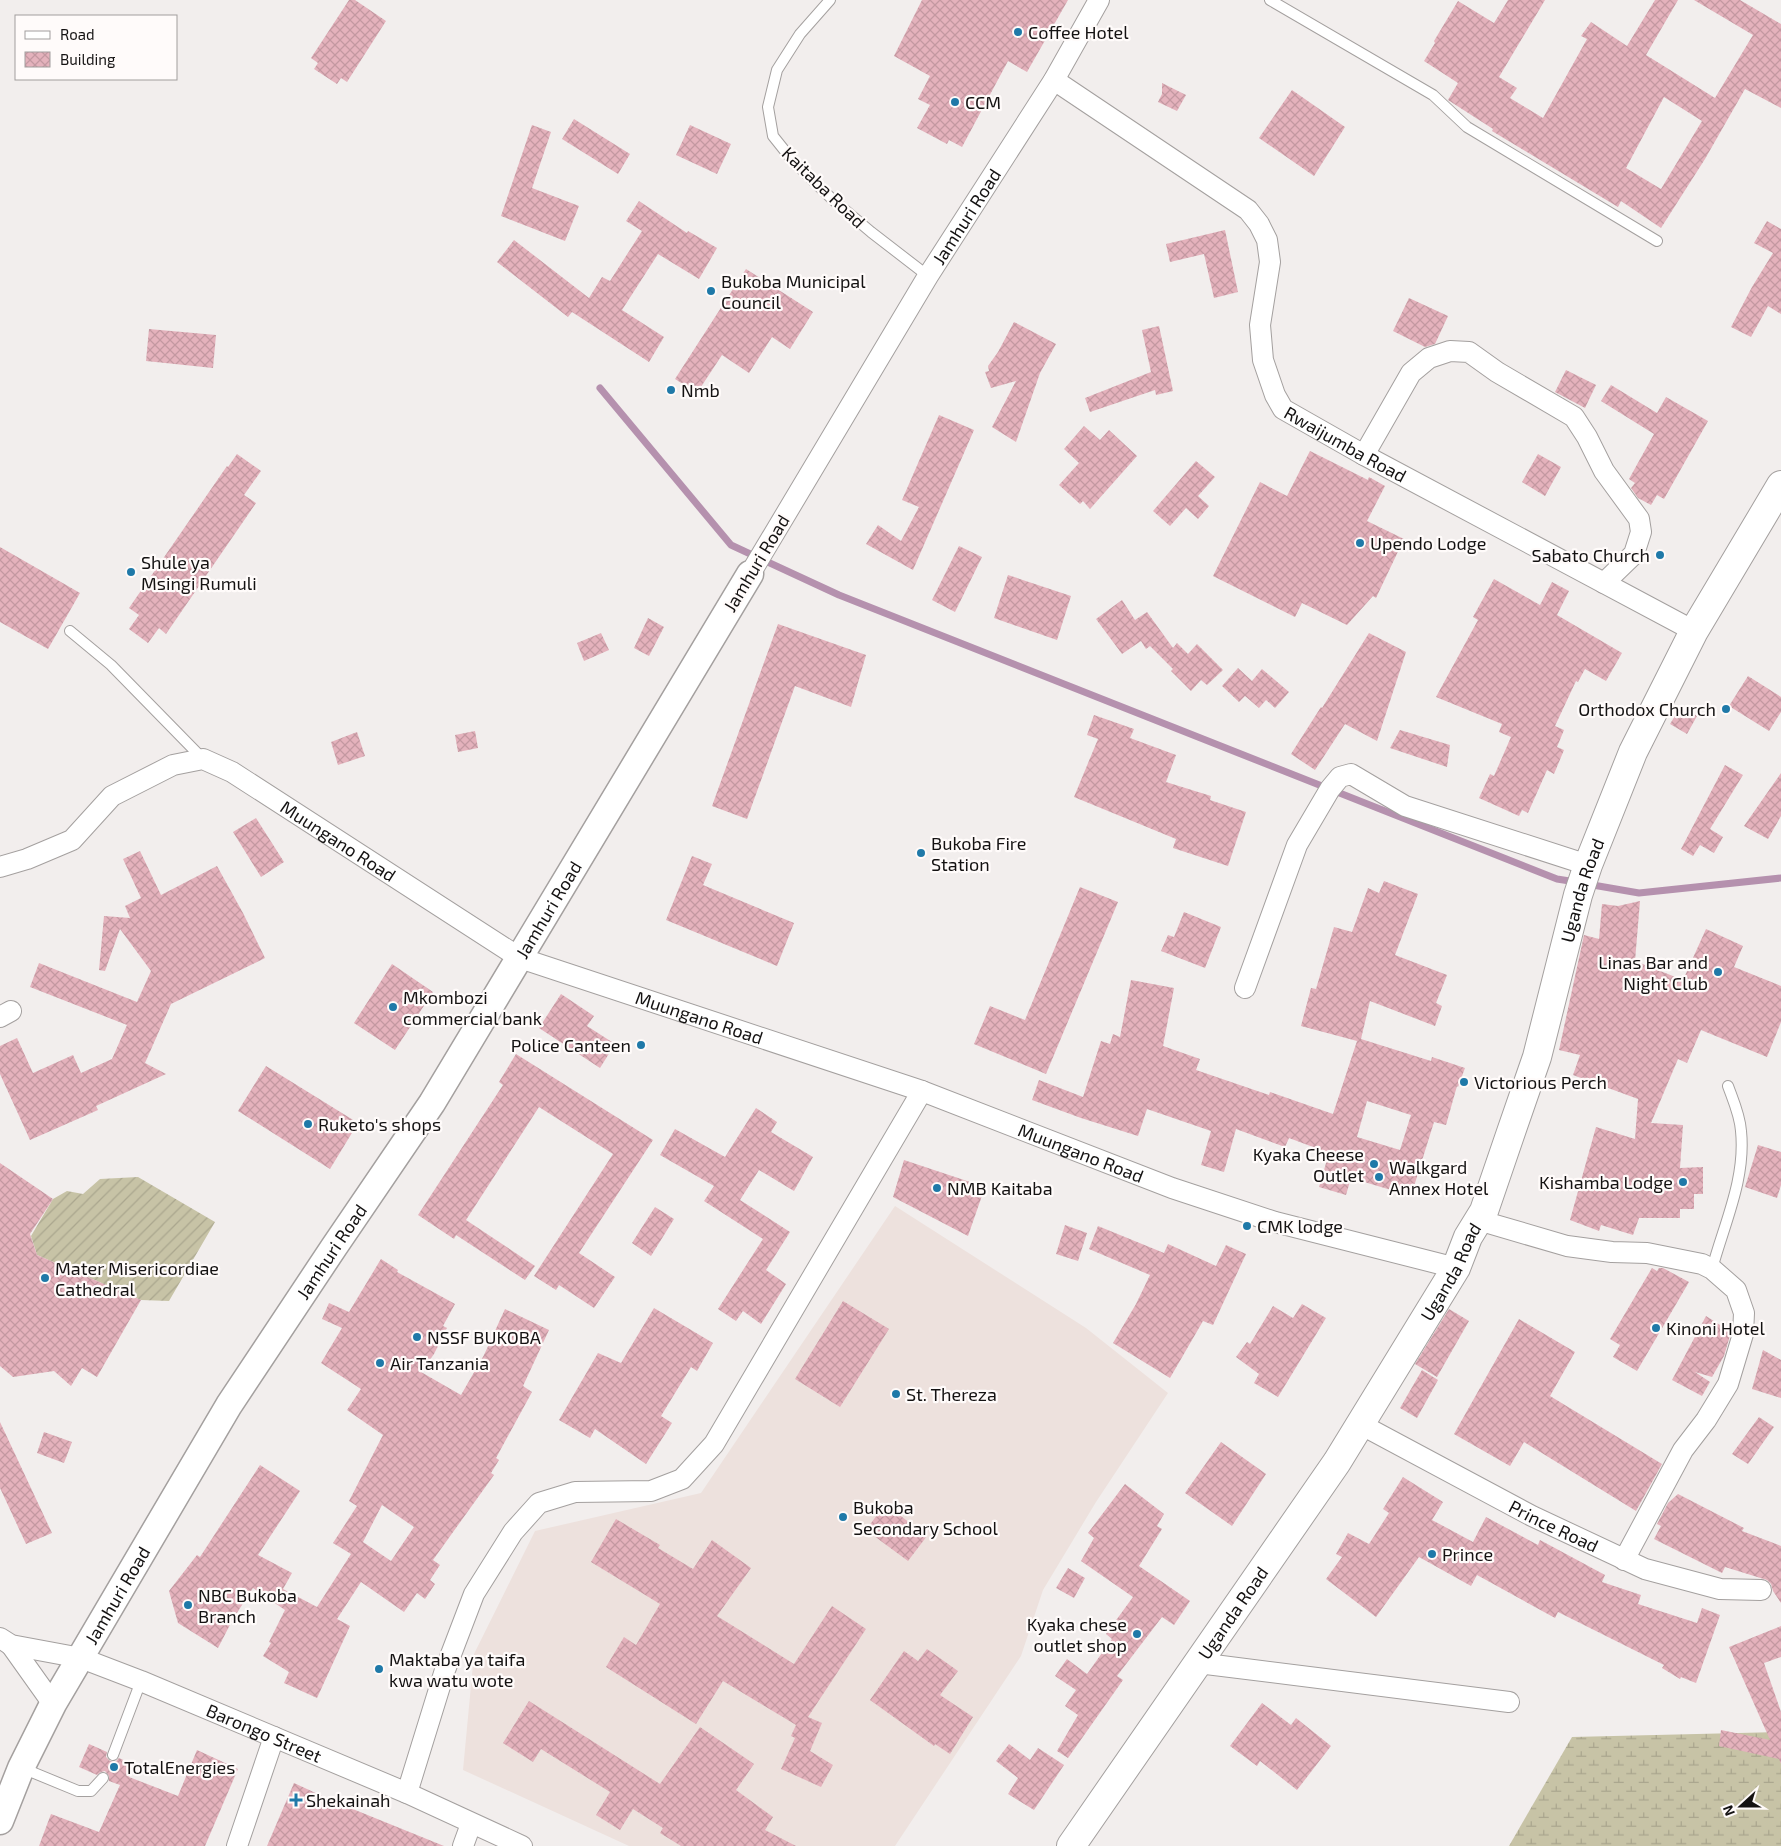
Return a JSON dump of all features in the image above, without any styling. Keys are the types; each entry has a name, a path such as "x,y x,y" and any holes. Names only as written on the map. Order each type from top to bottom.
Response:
{"main road":[{"name":"Uganda Road","path":"1070,1846 1337,1462 1456,1268 1468,1237 1484,1211 1537,1057 1578,895 1633,752 1694,631 1781,485"}],"street":[{"name":"Jamhuri Road","path":"0,1821 21,1768 53,1704 229,1405 432,1103 928,276 1054,80 1099,0"},
{"name":"Rwaijumba Road","path":"1054,80 1248,210 1259,224 1267,240 1270,262 1260,324 1263,360 1275,395 1283,409 1364,455 1694,631"},
{"path":"1364,455 1411,373 1429,358 1450,351 1469,352 1497,372 1574,418 1587,437 1604,471 1639,519 1641,532 1634,554 1604,583"},
{"path":"0,867 27,859 72,840 112,796 173,765 204,759"},
{"name":"Muungano Road","path":"204,759 232,772 520,958 922,1091 1190,1194 1275,1222 1456,1268"},
{"path":"1245,988 1297,844 1330,789 1340,777 1347,774 1351,774 1405,806 1588,865"},
{"path":"407,1793 445,1670 474,1594 513,1532 539,1503 575,1492 651,1491 682,1479 714,1444 922,1091"},
{"path":"1478,1220 1567,1246 1612,1252 1647,1253 1702,1264 1712,1269 1736,1290 1744,1313 1743,1334 1728,1384 1706,1420 1683,1450 1624,1560"},
{"name":"Prince Road","path":"1360,1424 1532,1516 1645,1569 1720,1589 1761,1590"},
{"path":"6,1641 53,1704"},
{"name":"Barongo Street","path":"6,1641 81,1658 141,1681 407,1793 522,1846"},
{"path":"1198,1662 1510,1702"},
{"path":"237,1846 274,1737"},
{"path":"463,1846 472,1824"}],"lane":[{"name":"Kaitaba Road","path":"830,0 800,34 777,70 768,106 773,136 793,161 832,199 928,276"},
{"path":"1270,0 1433,95 1468,127 1657,241"},
{"path":"70,631 111,664 204,759"},
{"path":"1712,1269 1739,1179 1742,1149 1741,1129 1736,1106 1728,1086"},
{"path":"113,1755 141,1681"},
{"path":"21,1768 78,1791 91,1791 103,1778"}],"shaded area":[{"name":"Bukoba Secondary School","path":"895,1206 1086,1328 1168,1393 1096,1502 1043,1590 1021,1656 895,1846 629,1846 463,1770 474,1654 535,1531 701,1493"}],"green space":[{"path":"138,1177 215,1222 169,1301 141,1300 37,1255 31,1236 53,1199 67,1191 83,1194 100,1179"},
{"path":"1781,1732 1781,1846 1509,1846 1572,1737"}],"building":[{"path":"349,0 355,0 386,21 347,82 341,78 337,84 314,69 318,63 311,58"},
{"path":"922,0 1068,0 1027,72 1008,61 962,147 949,140 947,144 917,128 930,105 918,99 930,76 894,56"},
{"path":"1508,0 1545,0 1499,77 1517,88 1510,98 1543,118 1587,39 1581,36 1591,22 1627,46 1655,0 1678,0 1646,55 1715,98 1753,35 1694,0 1740,0 1781,24 1781,108 1745,89 1705,159 1661,228 1621,201 1618,207 1492,131 1493,129 1448,100 1458,83 1424,61 1435,43 1434,41 1458,1 1494,23","holes":["1664,97 1702,121 1661,189 1626,168"]},
{"path":"1162,83 1186,95 1177,111 1158,102 1162,94"},
{"path":"1292,90 1345,127 1314,176 1259,138"},
{"path":"574,119 630,154 618,174 562,139"},
{"path":"532,125 551,132 532,188 579,206 565,241 501,216"},
{"path":"690,125 731,144 717,174 676,155"},
{"path":"639,201 687,233 688,231 717,248 699,279 658,254 622,310 664,337 649,362 572,312 568,317 497,262 514,240 589,298 602,277 610,281 642,231 626,221"},
{"path":"1767,221 1781,229 1781,314 1768,306 1751,337 1731,327 1773,253 1754,243"},
{"path":"1225,230 1238,292 1214,298 1204,254 1170,262 1166,244"},
{"path":"746,269 813,312 790,349 772,337 749,373 722,355 697,393 675,379"},
{"path":"1409,298 1448,316 1435,344 1425,347 1393,331"},
{"path":"1014,322 1056,344 1040,373 1016,442 992,427 1016,381 991,388 985,372 989,371 988,366"},
{"path":"1159,326 1173,391 1156,395 1155,390 1090,412 1085,398 1151,372 1142,330"},
{"path":"149,329 216,335 213,368 146,361"},
{"path":"1566,370 1596,385 1585,408 1555,392"},
{"path":"1611,385 1657,413 1666,397 1708,421 1664,499 1657,495 1651,505 1638,498 1631,488 1635,483 1629,479 1654,434 1601,401"},
{"path":"939,415 974,430 913,570 866,544 878,525 901,541 919,507 902,500"},
{"path":"1084,426 1100,440 1109,430 1137,456 1090,509 1083,501 1080,504 1059,485 1079,463 1064,449"},
{"path":"1310,451 1368,480 1369,477 1385,486 1367,521 1404,539 1376,598 1373,596 1347,625 1302,603 1295,617 1213,576 1260,482 1287,496"},
{"path":"237,454 261,471 244,495 256,503 166,634 159,628 148,643 129,629 139,615 129,608"},
{"path":"1538,454 1561,467 1545,496 1522,482"},
{"path":"1196,461 1215,477 1198,496 1209,506 1198,519 1186,508 1170,526 1153,511"},
{"path":"959,546 982,557 955,612 932,600"},
{"path":"0,547 80,593 48,649 0,622"},
{"path":"1008,575 1071,596 1057,640 994,618"},
{"path":"1494,579 1540,605 1552,582 1569,591 1557,615 1622,653 1606,681 1585,669 1578,682 1576,681 1555,726 1564,730 1557,747 1564,750 1554,774 1547,770 1528,813 1522,810 1519,816 1479,798 1490,774 1494,776 1511,737 1499,732 1502,724 1436,697 1478,620 1473,617"},
{"path":"1122,600 1135,620 1147,612 1173,648 1177,643 1188,654 1197,644 1223,670 1207,685 1201,680 1191,691 1171,671 1173,669 1150,646 1146,649 1141,641 1122,654 1096,619"},
{"path":"648,618 664,627 649,656 634,648"},
{"path":"778,624 866,655 851,707 795,686 747,819 712,806"},
{"path":"601,633 609,650 584,661 577,643"},
{"path":"1369,633 1406,652 1377,741 1345,724 1315,770 1291,754"},
{"path":"1238,668 1252,681 1262,669 1289,692 1275,708 1266,700 1259,708 1245,696 1239,702 1222,686"},
{"path":"1748,676 1781,697 1781,712 1769,731 1729,706"},
{"path":"1681,706 1697,716 1687,734 1670,724"},
{"path":"1094,715 1134,729 1130,738 1176,755 1166,782 1211,796 1210,800 1246,812 1228,866 1173,848 1176,839 1074,797 1098,739 1087,735"},
{"path":"1400,730 1450,745 1447,767 1390,748"},
{"path":"475,731 478,748 458,752 455,735"},
{"path":"357,732 365,756 338,765 331,742"},
{"path":"1725,765 1743,775 1710,829 1723,837 1714,853 1700,845 1693,856 1681,849"},
{"path":"1781,773 1781,816 1768,839 1744,826"},
{"path":"256,818 284,862 261,877 233,832"},
{"path":"140,851 161,895 217,866 265,958 171,1004 145,1063 166,1074 96,1106 98,1110 30,1140 0,1074 0,1046 17,1038 33,1073 73,1055 81,1073 112,1059 127,1025 30,987 39,963 137,1002 151,971 120,929 105,971 99,970 104,916 130,918 125,906 141,898 123,859"},
{"path":"692,856 712,864 703,885 794,923 777,966 666,920"},
{"path":"1384,881 1418,894 1395,955 1447,975 1436,1003 1442,1006 1435,1026 1370,1001 1361,1039 1431,1061 1432,1057 1465,1068 1457,1086 1446,1125 1434,1122 1411,1196 1351,1178 1346,1195 1319,1187 1329,1153 1289,1138 1285,1147 1236,1129 1224,1172 1201,1165 1211,1131 1147,1109 1138,1136 1032,1100 1039,1080 1083,1097 1101,1041 1110,1044 1113,1034 1120,1037 1131,980 1174,988 1163,1046 1200,1059 1196,1070 1269,1095 1270,1092 1333,1114 1357,1041 1301,1026 1311,988 1316,989 1334,927 1352,932 1368,888 1379,893","holes":["1367,1101 1411,1115 1400,1150 1357,1137"]},
{"path":"1080,887 1118,902 1046,1074 974,1044 990,1006 1025,1020"},
{"path":"1640,901 1635,961 1683,980 1706,929 1743,946 1734,967 1781,986 1781,1022 1767,1057 1701,1030 1687,1063 1678,1059 1651,1123 1683,1125 1680,1168 1703,1167 1703,1194 1694,1194 1694,1209 1680,1209 1680,1218 1639,1218 1633,1235 1601,1225 1599,1231 1570,1220 1596,1127 1635,1139 1638,1099 1573,1075 1580,1055 1559,1050 1584,935 1599,939 1602,904 1618,906"},
{"path":"1184,912 1221,927 1205,968 1161,951 1168,935 1174,937"},
{"name":"Mkombozi commercial bank","path":"392,964 433,992 395,1050 354,1023"},
{"path":"561,994 594,1016 587,1026 615,1044 600,1068 539,1028"},
{"path":"516,1054 653,1140 579,1253 615,1277 594,1308 559,1285 556,1290 534,1276 613,1154 539,1107 466,1220 535,1266 525,1280 456,1235 454,1239 418,1215 503,1085 499,1082"},
{"path":"266,1066 358,1123 330,1169 238,1111"},
{"path":"756,1108 777,1122 771,1132 813,1157 794,1191 759,1170 740,1200 790,1232 766,1270 786,1284 761,1324 743,1311 736,1321 718,1309 763,1239 704,1201 714,1186 660,1155 675,1129 725,1157"},
{"path":"1758,1145 1781,1152 1781,1185 1777,1198 1745,1187"},
{"path":"904,1160 985,1187 968,1236 893,1197"},
{"name":"Mater Misericordiae Cathedral","path":"0,1163 53,1199 30,1234 37,1255 141,1300 97,1377 82,1368 71,1386 54,1371 13,1377 0,1366"},
{"path":"655,1207 674,1219 651,1256 632,1243"},
{"path":"1065,1225 1087,1233 1078,1261 1056,1254"},
{"path":"1098,1226 1164,1253 1168,1244 1216,1266 1226,1245 1246,1254 1213,1325 1203,1321 1170,1378 1113,1343 1136,1304 1150,1275 1089,1249"},
{"path":"381,1259 398,1270 397,1272 455,1304 443,1326 447,1328 434,1354 421,1372 461,1395 484,1355 505,1309 549,1330 523,1386 532,1392 496,1458 499,1460 491,1473 494,1475 433,1560 440,1565 430,1580 435,1584 425,1599 417,1593 404,1612 361,1582 337,1619 350,1626 317,1698 284,1683 289,1672 263,1656 271,1643 269,1642 285,1610 253,1588 233,1619 218,1648 178,1623 169,1591 197,1555 200,1557 260,1465 300,1491 258,1555 292,1573 283,1589 317,1607 351,1554 333,1543 357,1506 349,1501 383,1435 347,1410 361,1389 321,1363 342,1328 322,1319 329,1303 349,1312","holes":["382,1505 414,1527 391,1561 363,1542"]},
{"path":"1652,1268 1657,1271 1659,1268 1663,1268 1689,1282 1637,1371 1613,1357 1620,1345 1610,1339"},
{"path":"843,1301 889,1329 840,1407 795,1379"},
{"path":"1302,1304 1326,1318 1278,1397 1254,1383 1259,1374 1236,1357 1247,1342 1250,1344 1273,1306 1293,1318"},
{"path":"654,1308 713,1343 697,1371 691,1367 661,1416 672,1423 646,1464 595,1429 590,1438 559,1420 598,1353 621,1363"},
{"path":"1449,1309 1469,1321 1437,1377 1415,1364"},
{"path":"1706,1316 1731,1332 1724,1356 1712,1377 1695,1372 1710,1382 1702,1396 1672,1380"},
{"path":"1519,1319 1575,1352 1550,1396 1662,1464 1636,1511 1524,1442 1510,1466 1454,1434"},
{"path":"1763,1350 1781,1360 1781,1398 1752,1389"},
{"path":"1422,1370 1438,1380 1417,1418 1400,1408"},
{"path":"1759,1417 1774,1427 1748,1464 1732,1454"},
{"path":"0,1422 52,1533 26,1544 0,1488"},
{"path":"44,1432 72,1442 64,1463 37,1453"},
{"path":"1221,1442 1266,1474 1232,1526 1185,1493"},
{"path":"1403,1477 1443,1502 1432,1520 1473,1542 1486,1517 1538,1545 1540,1540 1605,1575 1602,1582 1641,1595 1638,1604 1697,1623 1702,1608 1720,1615 1696,1683 1681,1677 1680,1679 1662,1668 1664,1665 1558,1612 1555,1618 1477,1575 1471,1586 1419,1557 1376,1617 1326,1579 1342,1557 1336,1554 1348,1533 1369,1544 1389,1513 1383,1509"},
{"path":"1125,1484 1164,1514 1157,1526 1162,1529 1139,1566 1190,1601 1174,1625 1162,1617 1117,1676 1123,1680 1068,1758 1057,1751 1078,1715 1065,1706 1076,1690 1055,1676 1067,1659 1087,1674 1112,1639 1106,1634 1133,1597 1081,1561 1094,1538 1088,1533"},
{"path":"1678,1494 1744,1528 1742,1531 1781,1546 1781,1603 1767,1580 1725,1567 1722,1573 1654,1539 1661,1526 1657,1524 1668,1503"},
{"path":"885,1504 927,1536 908,1561 866,1530"},
{"path":"616,1519 660,1545 658,1548 693,1569 712,1540 751,1568 717,1616 794,1664 832,1606 866,1629 808,1717 822,1723 810,1751 833,1765 821,1787 781,1769 795,1738 791,1736 796,1725 723,1681 696,1724 606,1667 624,1637 636,1645 660,1604 591,1562"},
{"path":"1068,1568 1085,1578 1074,1598 1056,1588"},
{"path":"1781,1626 1781,1657 1764,1663 1781,1712 1781,1764 1779,1759 1719,1746 1721,1730 1770,1740 1729,1647"},
{"path":"927,1649 958,1671 940,1695 973,1717 950,1754 935,1744 934,1746 870,1700 904,1651 918,1661"},
{"path":"529,1701 660,1784 700,1727 754,1764 736,1790 773,1817 765,1830 796,1846 681,1846 660,1833 663,1828 633,1809 620,1830 596,1815 610,1792 541,1749 533,1762 503,1743"},
{"path":"1262,1703 1291,1725 1296,1718 1331,1746 1297,1790 1260,1761 1257,1766 1230,1746"},
{"path":"89,1744 107,1752 106,1757 110,1761 115,1762 119,1758 134,1765 129,1777 178,1796 197,1750 238,1769 205,1846 39,1846 51,1814 99,1832 120,1785 109,1781 109,1776 105,1771 97,1775 79,1767"},
{"path":"1009,1744 1030,1760 1038,1748 1064,1765 1034,1810 1008,1794 1018,1778 996,1761"},
{"path":"294,1783 333,1801 444,1846 267,1846"}],"waterway":[{"path":"600,388 731,545 839,595 1557,879 1576,882"},
{"path":"1587,884 1639,893 1781,878"}],"place":[{"name":"Coffee Hotel","path":"1018,32"},
{"name":"CCM","path":"955,102"},
{"name":"Bukoba Municipal Council","path":"711,291"},
{"name":"Nmb","path":"671,390"},
{"name":"Upendo Lodge","path":"1360,543"},
{"name":"Sabato Church","path":"1660,555"},
{"name":"Shule ya Msingi Rumuli","path":"131,572"},
{"name":"Orthodox Church","path":"1726,709"},
{"name":"Bukoba Fire Station","path":"921,853"},
{"name":"Linas Bar and Night Club","path":"1718,972"},
{"name":"Mkombozi commercial bank","path":"393,1007"},
{"name":"Police Canteen","path":"641,1045"},
{"name":"Victorious Perch","path":"1464,1082"},
{"name":"Ruketo's shops","path":"308,1124"},
{"name":"Kyaka Cheese Outlet","path":"1374,1164"},
{"name":"Walkgard Annex Hotel","path":"1379,1177"},
{"name":"Kishamba Lodge","path":"1683,1182"},
{"name":"NMB Kaitaba","path":"937,1188"},
{"name":"CMK lodge","path":"1247,1226"},
{"name":"Mater Misericordiae Cathedral","path":"45,1278"},
{"name":"Kinoni Hotel","path":"1656,1328"},
{"name":"NSSF BUKOBA","path":"417,1337"},
{"name":"Air Tanzania","path":"380,1363"},
{"name":"St. Thereza","path":"896,1394"},
{"name":"Bukoba Secondary School","path":"843,1517"},
{"name":"Prince","path":"1432,1554"},
{"name":"NBC Bukoba Branch","path":"188,1605"},
{"name":"Kyaka chese outlet shop","path":"1137,1634"},
{"name":"Maktaba ya taifa kwa watu wote","path":"379,1669"},
{"name":"TotalEnergies","path":"114,1767"},
{"name":"Shekainah","path":"296,1800"}]}
